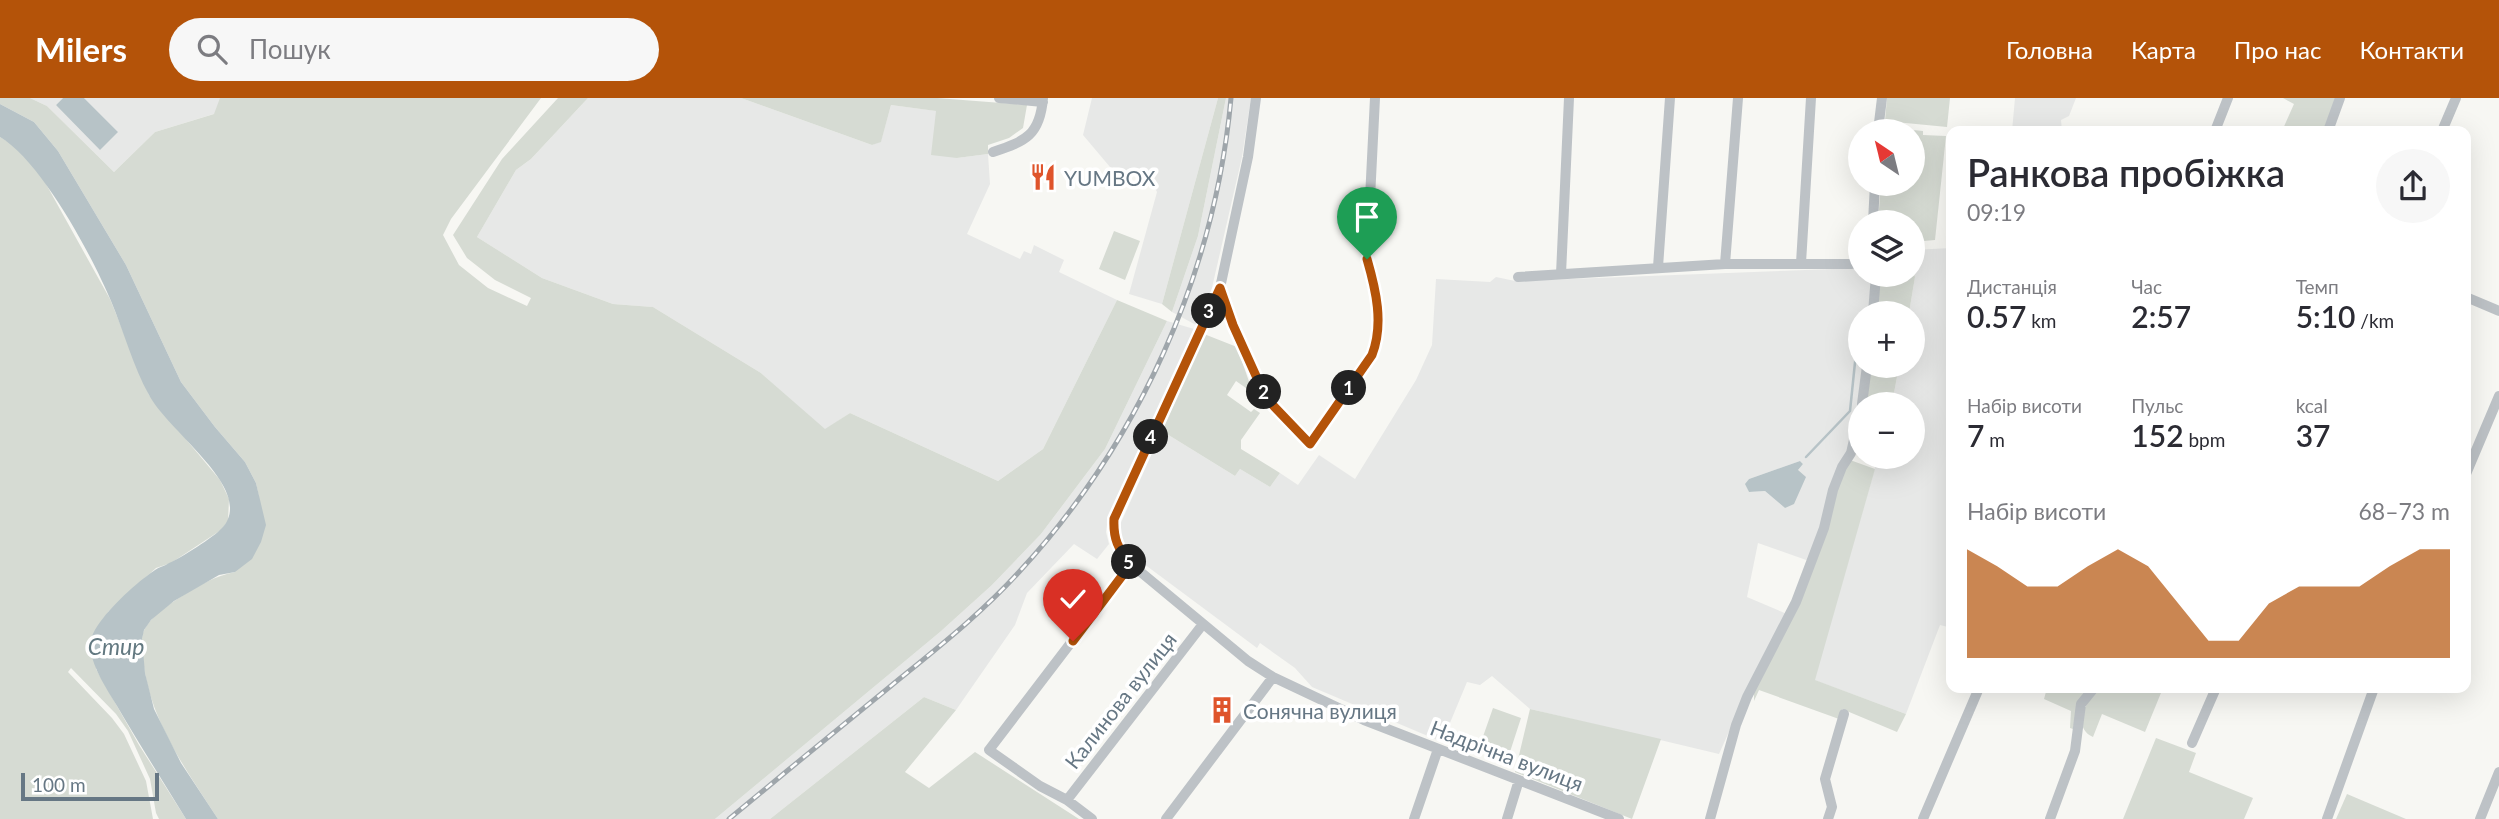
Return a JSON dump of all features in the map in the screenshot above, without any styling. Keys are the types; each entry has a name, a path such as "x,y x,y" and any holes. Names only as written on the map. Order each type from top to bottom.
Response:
{"street":[{"path":"993,152 1029,137 1041,119 1043,100 999,98"},
{"path":"1256,98 1248,158 1220,288 1233,325 1266,398 1310,444 1372,355 1376,343 1377,295 1367,259 1375,98"},
{"path":"1561,274 1569,98"},
{"path":"1658,267 1670,98"},
{"path":"1725,264 1738,98"},
{"path":"1801,263 1811,98"},
{"path":"1879,119 1882,98"},
{"path":"2217,126 2228,98"},
{"path":"2330,126 2340,98"},
{"path":"2444,126 2456,98"},
{"path":"1518,277 1725,264 1848,264"},
{"name":"Надрічна вулиця","path":"1220,288 1114,519 1113,535 1119,551 1131,564 1248,661 1273,677 1343,711 1615,818"},
{"path":"2471,299 2499,311"},
{"path":"2471,462 2499,396"},
{"path":"1710,819 1736,725 1747,697 1796,602 1824,528 1833,490 1848,458"},
{"path":"1092,819 989,750 1131,564"},
{"name":"Калинова вулиця","path":"1067,800 1203,624"},
{"path":"1166,819 1273,677"},
{"path":"1923,819 1977,693"},
{"path":"2050,819 2075,751 2081,704 2090,693"},
{"path":"2192,743 2214,693"},
{"path":"2327,819 2372,693"},
{"path":"1828,819 1832,807 1825,779 1844,714"},
{"path":"1414,819 1438,749"},
{"path":"2480,819 2499,772"},
{"path":"1507,819 1519,780"}],"shaded area":[{"path":"0,98 30,98 47,106 114,172 155,132 214,114 220,98 541,98 451,219 443,235 459,265 488,288 527,306 531,298 495,280 467,258 453,235 502,159 558,98 588,98 531,159 516,170 477,237 542,278 613,304 653,307 761,373 825,429 850,413 998,481 1043,449 1117,300 1167,321 1105,449 1041,534 992,585 940,632 715,819 218,819 182,763 161,723 147,681 142,639 146,627 165,607 207,581 235,572 259,497 256,483 245,462 181,382 126,265 58,151 34,122 0,104"},
{"path":"30,98 63,98 56,105 118,132 84,98 220,98 220,112 155,132 114,172 47,106"},
{"path":"588,98 741,98 872,145 881,141 891,105 937,111 957,158 988,154 990,184 967,234 1020,259 1024,251 1031,254 1034,245 1064,260 1059,272 1117,300 1043,449 998,481 850,413 825,430 761,373 653,307 613,304 542,278 477,237 516,170 531,159"},
{"path":"741,98 937,98 1027,105 1023,128 1009,138 988,145 988,154 957,158 931,155 936,111 891,105 881,142 872,145"},
{"path":"1092,98 1218,98 1162,304 1129,294 1157,192 1148,175 1110,167 1083,135"},
{"path":"1218,98 1226,98 1198,236 1172,312 1162,304"},
{"path":"1226,98 1251,98 1242,157 1211,292 1196,325 1172,312 1198,236"},
{"path":"1887,98 1950,98 1946,127 1925,125 1925,119 1885,119"},
{"path":"2015,98 2076,98 2069,116 2061,120 2062,126 2012,126"},
{"path":"2283,98 2336,98 2325,126 2284,126 2294,104"},
{"path":"1925,135 1946,136 1935,240 1925,241 1925,210 1879,210 1880,196 1925,196"},
{"path":"0,137 17,147 41,175 110,299 149,395 220,480 229,499 228,521 221,530 171,563 156,568 108,612 96,669 139,745 186,819 159,819 150,779 128,731 116,714 71,668 68,672 124,734 146,781 153,819 0,819"},
{"path":"1114,231 1140,241 1125,280 1099,269"},
{"path":"1946,248 1946,626 1940,625 1906,714 1814,680 1875,469 1925,469 1925,392 1894,392 1897,378 1925,378 1925,301 1911,301 1913,287 1925,287 1925,249"},
{"path":"1848,268 1848,287 1873,287 1872,301 1848,301 1848,378 1863,378 1861,392 1848,392 1848,455 1809,561 1758,543 1747,597 1787,614 1719,754 1530,709 1492,676 1480,685 1467,682 1442,742 1312,687 1295,668 1260,643 1257,648 1140,561 1124,545 1119,527 1162,431 1235,476 1240,469 1270,487 1280,473 1298,485 1319,455 1355,479 1416,380 1432,345 1436,279 1490,282 1496,277 1515,281","holes":["1800,461 1803,464 1798,470 1785,508 1765,491 1749,492 1746,484 1749,479"]},
{"path":"1878,287 1913,287 1911,301 1877,301"},
{"path":"1167,321 1194,329 1108,517 1106,532 1109,544 1097,559 1074,544 1027,593 1015,625 956,710 924,697 770,819 715,819 940,632 992,585 1041,534 1105,449"},
{"path":"1204,334 1237,347 1253,393 1236,381 1227,395 1251,412 1254,409 1260,413 1241,440 1241,449 1280,473 1270,487 1240,469 1235,476 1162,431"},
{"path":"1868,378 1897,378 1894,392 1866,392"},
{"path":"1848,464 1848,469 1875,469 1815,680 1906,714 1897,732 1842,709 1839,719 1759,690 1754,701 1754,689 1798,603 1836,491"},
{"path":"2046,693 2086,693 2079,702 2073,729 2070,728 2071,711 2044,699"},
{"path":"2094,693 2161,693 2145,732 2102,714 2093,737 2086,733 2082,721"},
{"path":"924,697 956,710 905,772 929,788 975,752 1079,819 770,819"},
{"path":"1493,708 1521,718 1508,758 1479,748"},
{"path":"1530,709 1661,739 1632,819 1515,772"},
{"path":"2156,738 2196,753 2189,772 2253,798 2244,819 2123,819"},
{"path":"2347,794 2406,819 2336,819"}],"water":[{"path":"63,98 84,98 118,132 100,150 56,105"},
{"name":"Стир","path":"0,104 34,122 58,151 126,265 181,382 245,462 256,483 266,525 252,559 235,572 219,575 174,601 151,620 142,639 145,673 154,709 181,763 218,819 186,819 105,686 90,649 96,629 125,594 155,570 197,547 224,526 230,512 228,495 210,466 157,408 149,395 111,301 79,236 49,188 16,149 0,137"},
{"path":"1800,461 1803,464 1798,470 1806,477 1794,504 1785,508 1765,491 1749,492 1745,484 1749,479"}],"waterway":[{"path":"1806,457 1850,411 1853,378"}],"railway":[{"path":"729,819 942,644 989,602 1062,522 1100,468 1134,412 1164,353 1188,291 1208,228 1222,164 1231,98"}],"place":[{"name":"YUMBOX","path":"1043,177"},
{"name":"Сонячна вулиця","path":"1222,710"}],"route":[{"path":"1073,641 1131,564 1119,551 1113,535 1114,519 1220,288 1233,325 1266,398 1310,444 1372,355 1376,343 1377,295 1367,259"}]}
